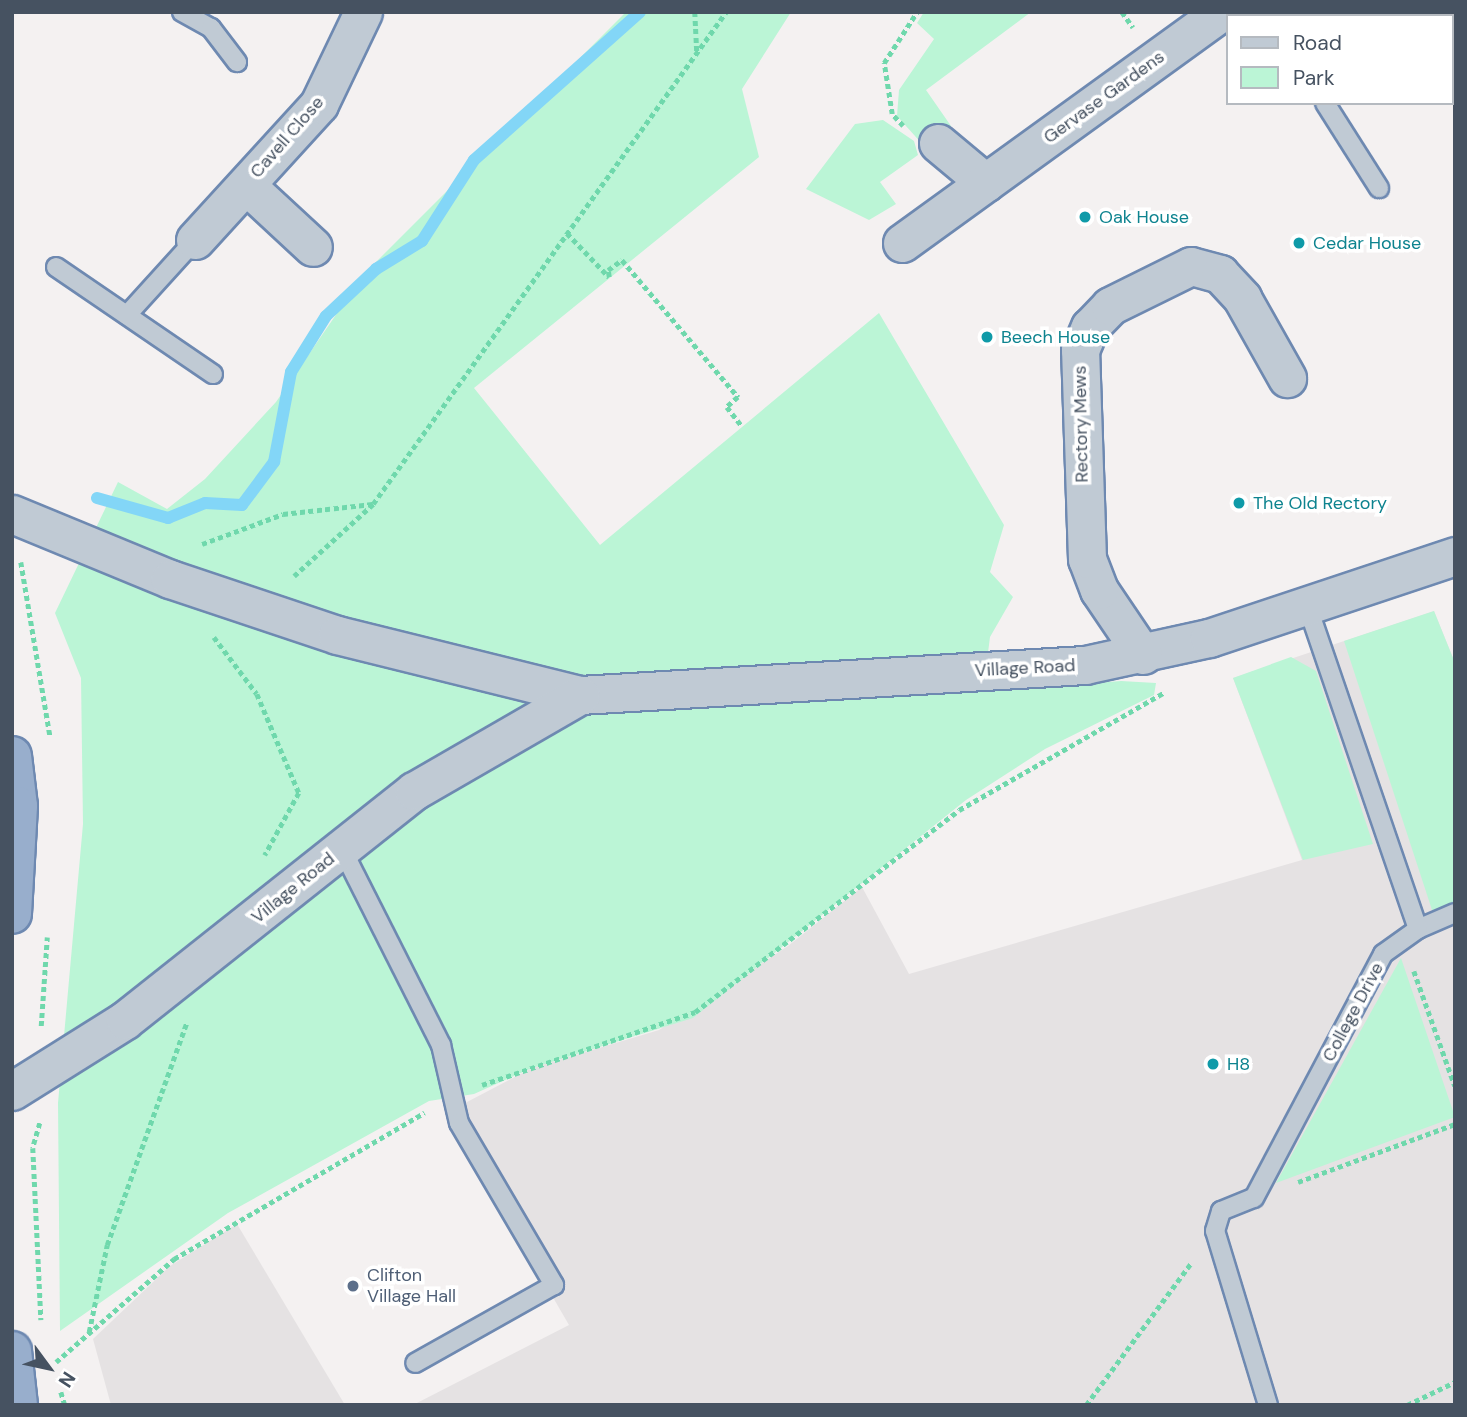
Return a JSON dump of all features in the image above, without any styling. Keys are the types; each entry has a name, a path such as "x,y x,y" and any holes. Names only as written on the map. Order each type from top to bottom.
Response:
{"highway":[{"path":"12,756 18,806 12,914"},
{"path":"18,1405 30,1352"}],"street":[{"name":"Cavell Close","path":"195,240 319,104 363,12"},
{"name":"Gervase Gardens","path":"902,243 1221,12"},
{"path":"938,144 986,183"},
{"name":"Cavell Close","path":"246,185 313,247"},
{"name":"Rectory Mews","path":"1143,655 1087,559 1080,350 1090,327 1110,306 1157,280 1191,266 1200,268 1220,274 1242,298 1287,378"},
{"name":"Village Road","path":"12,514 258,609 423,658 580,695 1085,665 1143,655 1308,607 1455,556"},
{"name":"Village Road","path":"12,1091 104,1035 414,792 580,695"}],"lane":[{"path":"182,12 211,28 237,62"},
{"path":"1326,105 1379,188"},
{"name":"Cavell Close","path":"127,315 195,240"},
{"path":"56,267 213,374"},
{"path":"1308,607 1410,933 1455,913"},
{"path":"342,849 441,1045 459,1124 554,1285 415,1363"},
{"name":"College Drive","path":"1254,1198 1383,954 1410,933"},
{"path":"1254,1198 1221,1211 1214,1231 1268,1405"}],"path":[{"path":"695,12 697,54"},
{"path":"258,609 373,504 726,12"},
{"path":"917,12 884,63 892,114 927,151 938,144"},
{"path":"567,233 609,277 608,270 622,260 738,397 727,407 742,426"},
{"path":"191,542 204,545 283,514 373,504"},
{"path":"53,1365 174,1258 452,1098 523,1067 695,1012 959,810 1170,689"},
{"path":"1410,933 1455,1086"},
{"path":"43,1116 33,1160 43,1330"},
{"path":"1254,1198 1455,1124"},
{"path":"1086,1405 1214,1231"},
{"path":"30,1352 53,1365 65,1405"},
{"path":"1407,1405 1455,1382"}],"shaded area":[{"path":"1434,611 1455,663 1455,1405 413,1405 569,1325 446,1113 532,1068 659,1030 788,946 862,887 909,974 1302,860 1233,678"},
{"path":"237,1224 345,1405 111,1405 93,1339 170,1266"}],"green space":[{"path":"626,12 791,12 742,89 759,157 474,388 600,545 879,313 1004,525 990,572 1013,597 990,637 983,692 1121,681 1156,683 1154,695 1045,749 966,800 693,1018 532,1068 474,1094 429,1101 228,1213 60,1331 58,1103 83,824 81,678 55,613 118,482 167,509 205,479 276,402 364,274"},
{"path":"924,12 1031,12 926,90 951,126 924,146 897,116 899,90 934,39 917,23"},
{"path":"883,120 914,141 918,155 880,182 896,204 869,220 806,189 855,124"},
{"path":"1434,611 1455,663 1455,903 1433,913 1344,641"},
{"path":"1291,657 1316,671 1373,844 1303,860 1233,678"},
{"path":"1401,958 1455,1117 1276,1183"}],"waterway":[{"path":"97,498 168,518 205,503 242,505 274,462 291,372 326,316 376,269 422,241 474,160 640,12"}],"place":[{"name":"Oak House","path":"1085,217"},
{"name":"Cedar House","path":"1299,243"},
{"name":"Beech House","path":"987,337"},
{"name":"The Old Rectory","path":"1239,503"},
{"name":"H8","path":"1213,1064"},
{"name":"Clifton Village Hall","path":"353,1286"}]}
